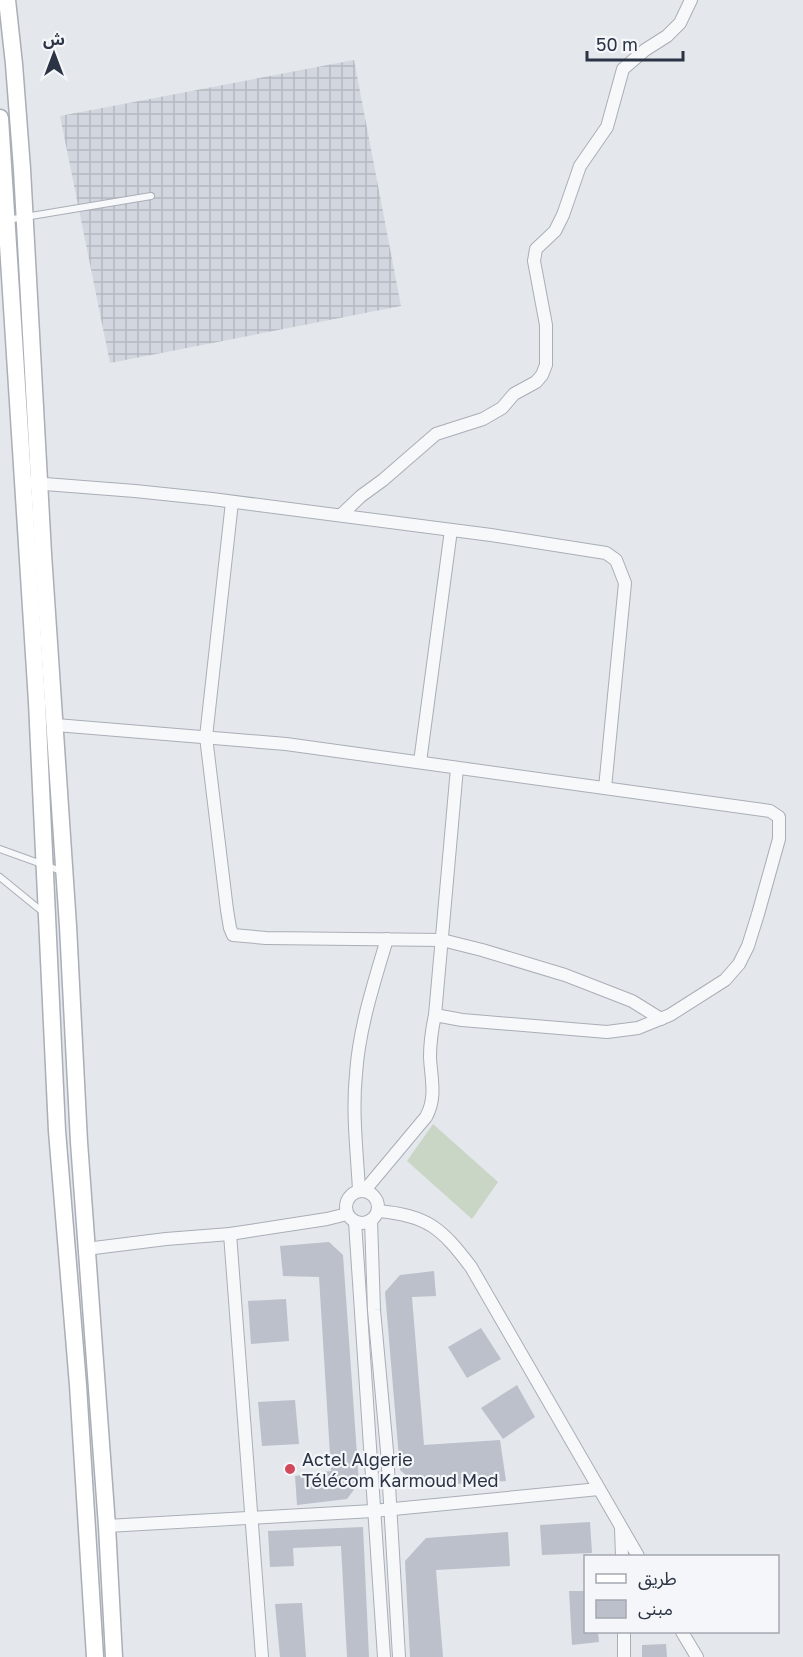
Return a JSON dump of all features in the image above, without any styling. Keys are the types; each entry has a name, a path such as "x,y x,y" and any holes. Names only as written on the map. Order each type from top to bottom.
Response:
{"main road":[{"path":"7,0 17,94 86,1249 107,1526 114,1657"},
{"path":"0,118 6,220 5,272 37,702 57,1131 78,1385 95,1657"},
{"path":"78,1385 97,1383"}],"street":[{"path":"341,515 436,434 483,420 502,408 514,394 536,382 542,375 546,365 546,325 534,261 536,249 555,231 580,166 607,127 623,69 645,50 667,36 680,23 692,0"},
{"path":"22,482 135,491 341,515 606,553 616,560 626,583 605,788"},
{"path":"232,502 206,737 225,899 233,935 266,938 442,940 565,975 632,1001 661,1019"},
{"path":"420,762 452,530"},
{"path":"56,725 285,744 770,811 779,817 779,839 758,915 748,946 739,963 725,980 661,1019 638,1028 607,1032 462,1020 435,1015"},
{"path":"384,1657 351,1218 345,1204 350,1195 362,1190 426,1118 431,1108 433,1089 430,1050 458,768"},
{"path":"362,1190 354,1100 356,1074 365,1018 387,939"},
{"path":"362,1190 370,1192 377,1200 374,1216 374,1310 391,1510 399,1657"},
{"path":"86,1249 230,1234 327,1219 351,1218 366,1222 374,1216 398,1213 422,1220 437,1228 452,1242 471,1267 637,1555"},
{"path":"230,1234 262,1657"},
{"path":"107,1526 391,1510 599,1489"},
{"path":"621,1527 622,1555"},
{"path":"624,1633 624,1657"},
{"path":"683,1633 697,1657"}],"lane":[{"path":"6,220 151,196"},
{"path":"0,849 63,872"},
{"path":"0,877 47,915"}],"shaded area":[{"path":"354,60 401,306 110,363 60,116"}],"green space":[{"path":"433,1124 498,1182 472,1219 407,1161"}],"building":[{"path":"329,1242 343,1255 359,1483 347,1499 297,1505 295,1476 331,1471 319,1277 283,1276 280,1246"},
{"path":"434,1271 436,1296 412,1297 424,1445 500,1440 506,1481 419,1486 400,1470 385,1292 400,1275"},
{"path":"286,1299 289,1341 251,1344 248,1301"},
{"path":"481,1328 501,1359 467,1378 448,1347"},
{"path":"517,1385 535,1417 503,1439 481,1408"},
{"path":"295,1400 299,1444 262,1446 258,1402"},
{"path":"590,1522 592,1553 542,1555 540,1525"},
{"path":"363,1527 369,1657 347,1657 341,1546 293,1548 294,1566 270,1567 268,1531"},
{"path":"508,1532 510,1566 436,1570 443,1657 410,1657 405,1561 426,1538"},
{"path":"569,1591 584,1591 584,1633 598,1633 599,1642 572,1645"},
{"path":"302,1603 306,1657 280,1657 275,1604"},
{"path":"666,1644 667,1657 642,1657 642,1645"}],"place":[{"name":"Actel Algerie Télécom Karmoud Med","path":"290,1469"}]}
